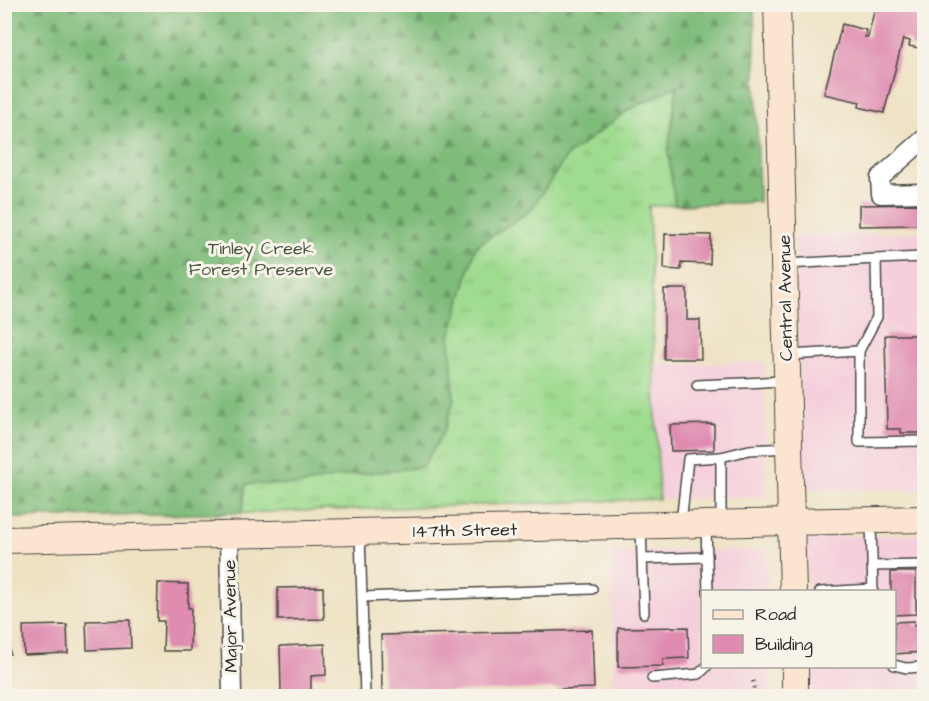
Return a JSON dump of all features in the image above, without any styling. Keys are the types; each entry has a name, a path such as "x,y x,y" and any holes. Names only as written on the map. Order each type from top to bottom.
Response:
{"main road":[{"name":"Central Avenue","path":"777,4 793,590"},
{"name":"147th Street","path":"4,540 924,519"},
{"path":"795,668 795,696"}],"street":[{"path":"924,138 880,178 881,194 924,193"},
{"name":"Major Avenue","path":"229,535 232,696"}],"lane":[{"path":"784,264 924,257"},
{"path":"876,259 877,317 859,351 859,442 924,441"},
{"path":"787,355 859,351"},
{"path":"697,385 787,381"},
{"path":"708,590 707,557 702,524 688,459 721,457 749,450 789,448"},
{"path":"702,524 721,457"},
{"path":"871,520 873,590"},
{"path":"641,526 644,613"},
{"path":"360,532 365,696"},
{"path":"642,559 707,557"},
{"path":"872,566 924,565"},
{"path":"362,597 592,588"},
{"path":"896,666 906,668 924,667"},
{"path":"652,678 699,674 705,668"}],"path":[{"path":"753,681 756,696"}],"shaded area":[{"path":"924,232 924,490 804,489 794,236"},
{"path":"764,362 767,497 659,499 655,365"},
{"path":"924,534 924,696 811,696 810,668 896,668 896,590 808,590 806,537"},
{"path":"767,550 768,590 701,590 701,668 770,668 771,696 614,696 610,551"}],"green space":[{"name":"Tinley Creek Forest Preserve","path":"4,5 754,5 759,202 649,206 659,499 242,513 5,518"},
{"name":"Tinley Creek Forest Preserve","path":"4,5 754,5 759,202 675,205 668,152 677,86 630,109 567,156 530,211 476,246 450,337 454,400 444,431 423,467 342,476 300,485 246,484 242,513 5,518"}],"building":[{"path":"882,5 924,5 924,49 909,46 910,41 903,39 884,113 859,107 860,102 824,94 842,24 866,30 865,37 868,37 875,7 881,9"},
{"path":"924,204 924,225 859,226 859,205"},
{"path":"665,234 711,235 710,264 681,263 681,270 664,269"},
{"path":"664,289 687,289 687,320 700,320 701,359 664,359"},
{"path":"885,335 924,335 924,433 901,433 901,429 887,429"},
{"path":"714,424 714,450 671,451 670,425"},
{"path":"891,572 916,572 916,614 896,615 896,590 891,590"},
{"path":"158,583 188,584 188,608 191,608 190,651 163,651 164,621 157,621"},
{"path":"323,587 324,619 278,620 278,588"},
{"path":"130,620 131,648 87,650 86,621"},
{"path":"914,621 914,626 924,625 924,652 896,654 896,622"},
{"path":"67,625 68,653 24,655 23,626"},
{"path":"4,626 9,626 10,654 4,654"},
{"path":"688,627 689,658 663,659 663,666 618,667 618,628"},
{"path":"592,630 594,688 382,694 381,635"},
{"path":"325,644 326,675 311,676 311,692 281,693 280,646"}]}
